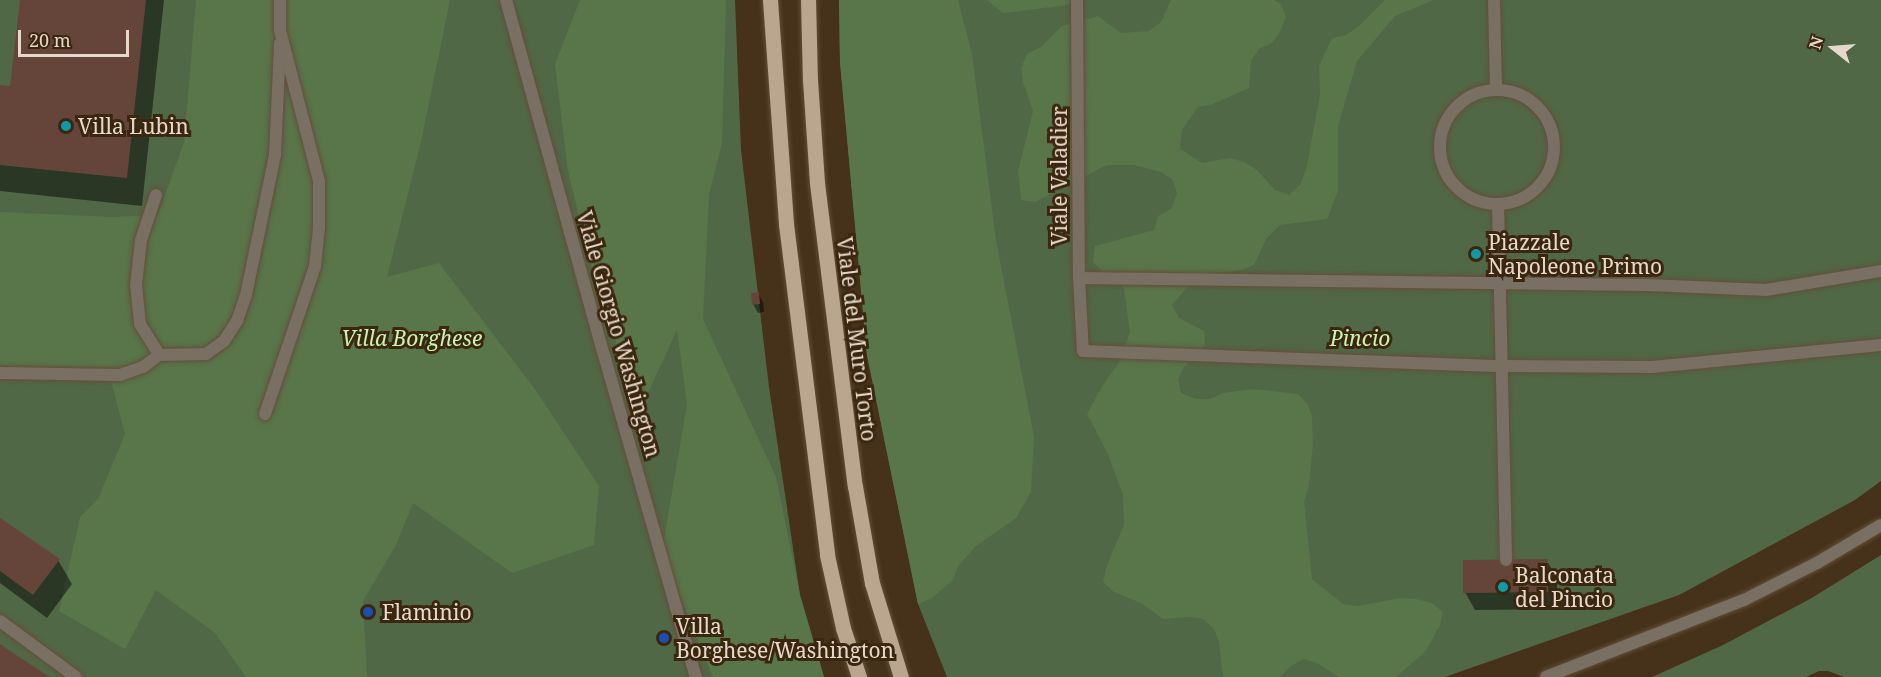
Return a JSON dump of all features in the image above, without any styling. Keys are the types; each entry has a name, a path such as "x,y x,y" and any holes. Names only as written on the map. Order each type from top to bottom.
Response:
{"main road":[{"path":"770,0 786,224 827,555 843,628 859,677"},
{"name":"Viale del Muro Torto","path":"808,0 810,80 817,183 854,474 872,583 901,677"}],"street":[{"path":"0,373 120,375 143,367 159,355 206,354 224,341 237,321 246,295 275,155 280,0"},
{"path":"265,414 315,266 320,227 319,181 280,30 289,0"},
{"name":"Viale Giorgio Washington","path":"506,0 604,356 696,677"},
{"name":"Viale Valadier","path":"1077,0 1079,278 1083,351 1502,366"},
{"path":"1494,0 1496,90"},
{"path":"1496,90 1514,92 1536,106 1551,128 1554,146 1551,164 1544,180 1532,193 1516,201 1498,204 1481,202 1464,195 1452,182 1443,166 1440,149 1442,131 1450,114 1470,98 1496,90"},
{"path":"156,195 141,240 136,285 140,324 159,355"},
{"path":"1498,204 1506,560"},
{"path":"1079,278 1648,285 1766,290 1881,271"},
{"path":"1502,366 1652,367 1881,345"},
{"path":"1546,677 1744,600 1817,563 1881,525"},
{"path":"0,621 76,677"}],"green space":[{"name":"Villa Borghese","path":"0,0 735,0 741,150 769,387 800,595 824,677 0,677"},
{"path":"196,0 450,0 421,142 387,277 439,263 537,392 599,486 594,545 512,573 413,503 396,545 363,601 367,677 246,677 215,633 156,590 125,649 59,611 80,517 98,499 125,434 110,377 0,372 0,212 113,217 158,215 184,142"},
{"path":"580,0 726,0 722,143 709,194 703,319 776,477 800,595 824,677 713,677 662,551 687,404 677,330 648,393 624,368 588,254 568,171 555,64"},
{"name":"Pincio","path":"839,0 1881,0 1881,481 1855,500 1679,595 1445,677 947,677 918,604 867,355 840,62"},
{"path":"839,0 958,0 972,54 996,240 1034,437 1031,492 1016,518 976,546 958,566 953,580 932,598 918,604 867,355 840,62"},
{"path":"987,0 1076,0 1067,5 1003,13"},
{"path":"1171,0 1274,0 1281,4 1286,17 1280,32 1272,43 1259,49 1251,61 1249,88 1213,104 1198,107 1182,130 1180,149 1202,163 1230,158 1244,162 1257,170 1275,190 1289,195 1300,185 1306,170 1320,95 1319,66 1332,38 1346,35 1359,26 1385,0 1434,0 1395,16 1357,61 1338,126 1338,191 1327,219 1280,225 1266,239 1254,265 1242,270 1214,273 1190,284 1172,305 1179,318 1204,331 1205,345 1184,367 1178,379 1181,393 1196,399 1210,399 1223,393 1253,389 1298,394 1307,403 1312,416 1313,443 1309,486 1304,501 1312,579 1343,604 1358,606 1401,598 1416,599 1432,603 1443,612 1440,625 1426,651 1396,677 1339,677 1317,663 1303,659 1291,666 1280,677 1223,677 1219,642 1214,629 1203,619 1190,617 1163,619 1141,603 1114,592 1103,582 1107,565 1124,525 1123,495 1108,454 1087,414 1101,388 1120,361 1130,332 1124,289 1116,278 1104,273 1093,262 1095,246 1154,230 1158,216 1171,209 1177,194 1173,180 1161,172 1134,165 1107,165 1035,202 1021,200 1018,171 1033,111 1023,82 1021,68 1027,54 1041,47 1062,26 1098,16 1121,33 1149,31 1161,22"},
{"path":"1881,555 1881,677 1844,677 1828,671 1819,671 1806,677 1652,677 1723,645 1810,599"}],"building":[{"name":"Villa Lubin","path":"20,0 146,0 127,178 0,165 0,85 10,86"},
{"path":"759,292 760,304 752,305 751,293"},
{"path":"0,518 60,559 33,595 0,571"},
{"path":"1548,559 1548,592 1463,593 1463,560"},
{"path":"0,644 13,653 50,677 0,677"}],"place":[{"name":"Villa Lubin","path":"66,126"},
{"name":"Piazzale Napoleone Primo","path":"1476,254"},
{"name":"Balconata del Pincio","path":"1503,587"},
{"name":"Flaminio","path":"368,612"},
{"name":"Villa Borghese/Washington","path":"664,638"}]}
